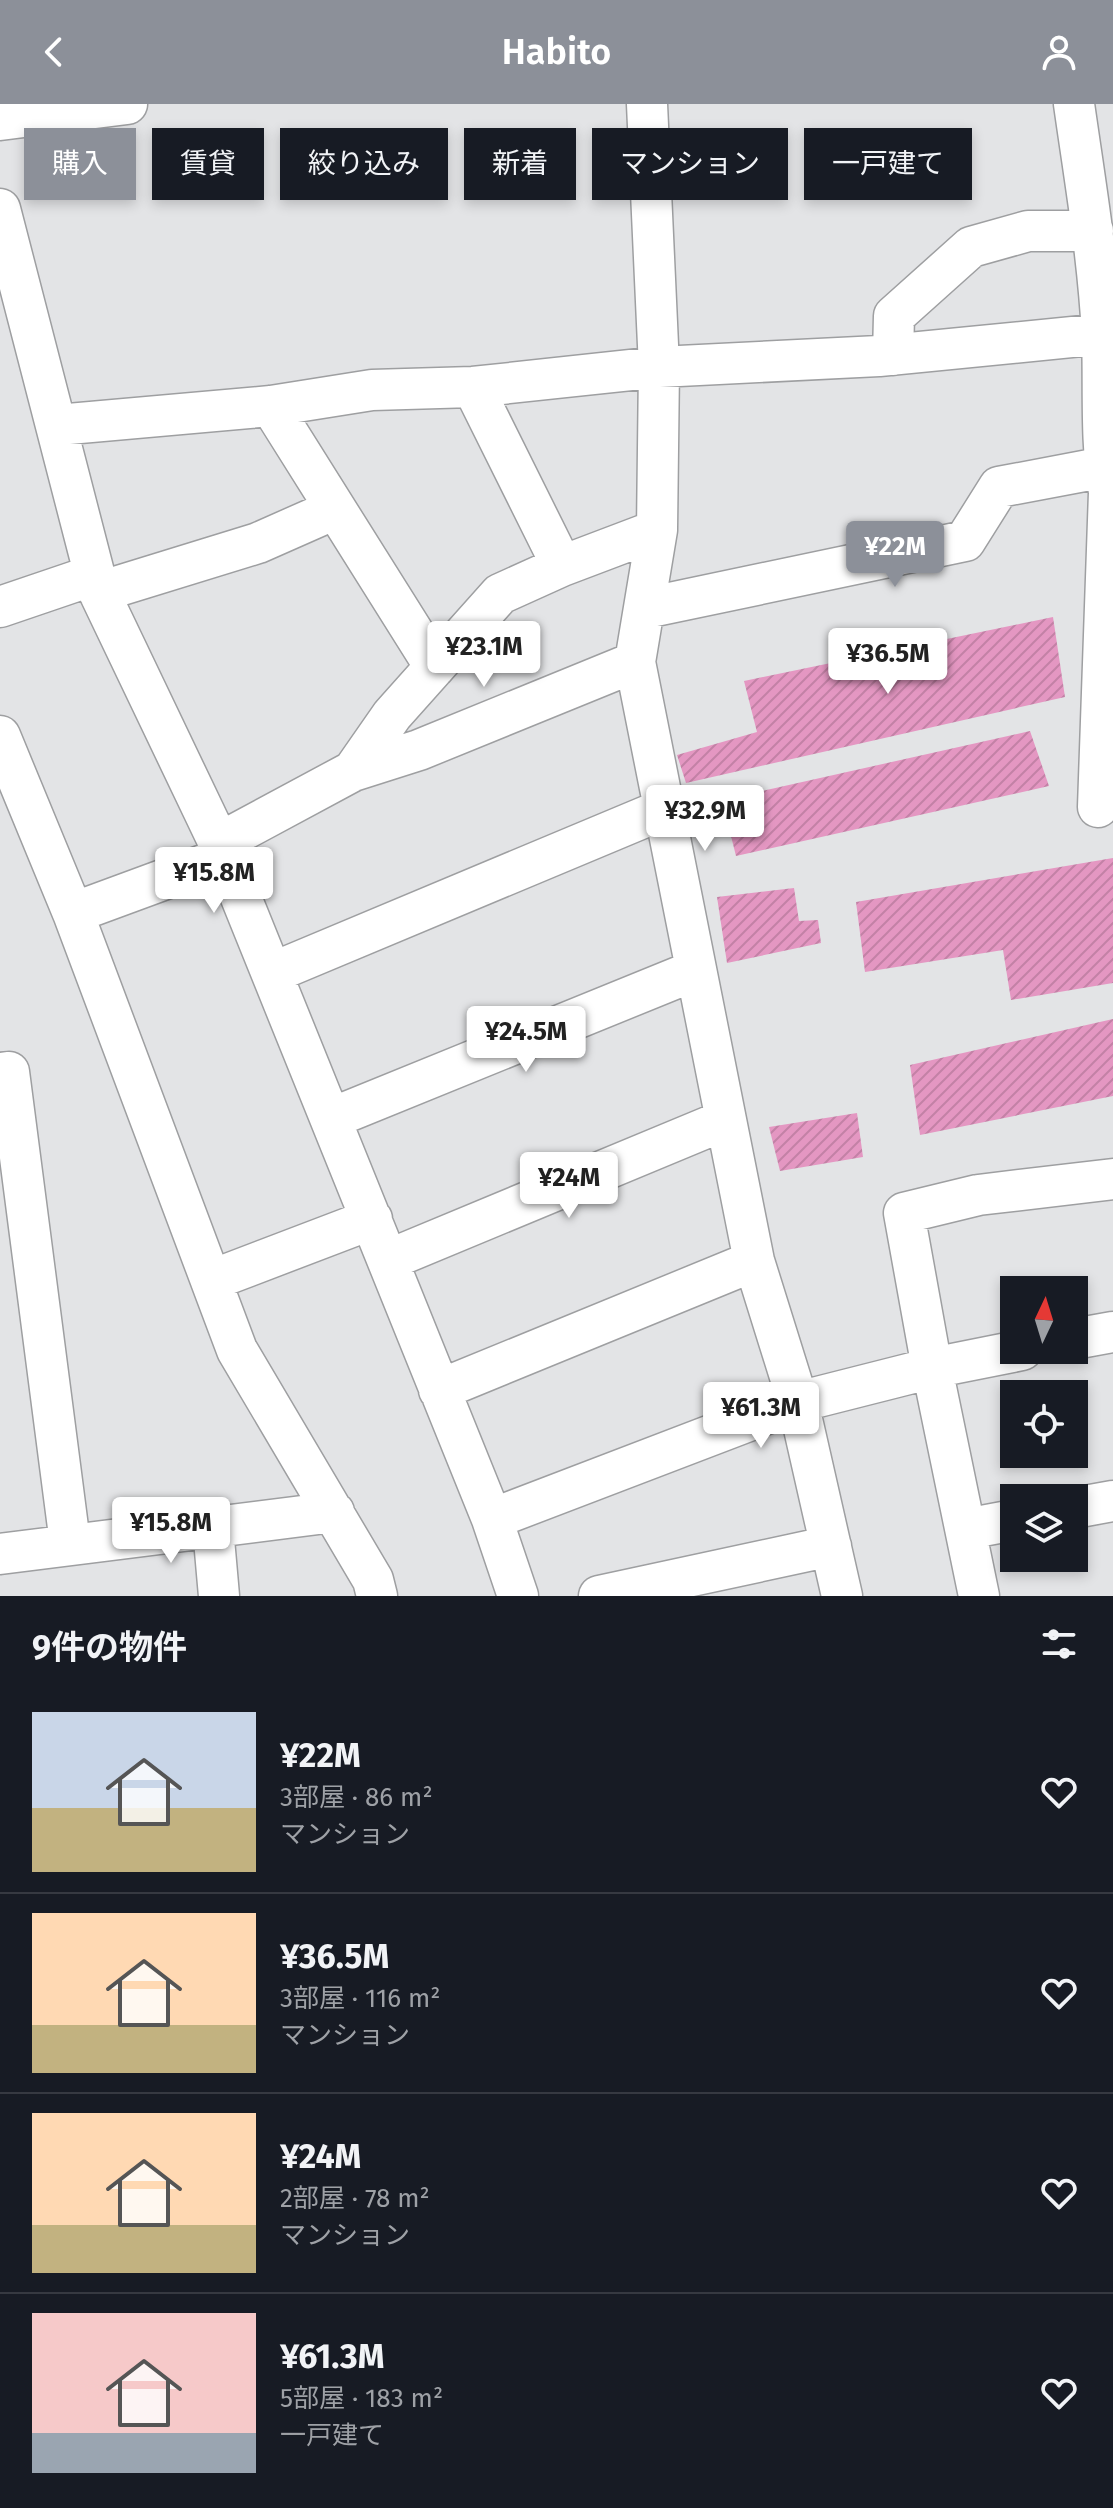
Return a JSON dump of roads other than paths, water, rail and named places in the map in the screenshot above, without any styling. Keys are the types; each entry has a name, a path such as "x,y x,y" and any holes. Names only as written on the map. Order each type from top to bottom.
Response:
{"street":[{"path":"0,120 127,104"},
{"path":"647,104 659,367 657,530 635,662 754,1261 798,1402 842,1596"},
{"path":"1074,104 1101,247 1108,334 1109,484 1098,807"},
{"path":"0,209 9,288 57,425 97,584 222,850 492,1519 518,1596"},
{"path":"893,355 894,316 971,247 1028,231 1101,247"},
{"path":"57,425 271,406 372,390 473,387 659,367 893,355 1108,334"},
{"path":"473,387 562,566"},
{"path":"271,406 435,667"},
{"path":"646,608 965,541 999,487 1109,484"},
{"path":"0,607 258,543 335,509"},
{"path":"353,771 392,715 500,594 562,566 657,530"},
{"path":"73,913 222,850 353,771 419,750 635,662"},
{"path":"0,736 73,913 237,1350 373,1580 377,1596"},
{"path":"272,973 664,809"},
{"path":"332,1118 696,970"},
{"path":"0,1073 9,1072 70,1543"},
{"path":"388,1260 725,1120"},
{"path":"979,1596 904,1213 978,1195 1113,1179"},
{"path":"212,1280 372,1219"},
{"path":"439,1390 754,1261"},
{"path":"1088,1336 1113,1332"},
{"path":"492,1519 798,1402 1000,1354"},
{"path":"1088,1505 1113,1501"},
{"path":"0,1554 334,1512"},
{"path":"966,1529 1000,1523"},
{"path":"213,1528 219,1596"},
{"path":"599,1596 831,1546"}]}
